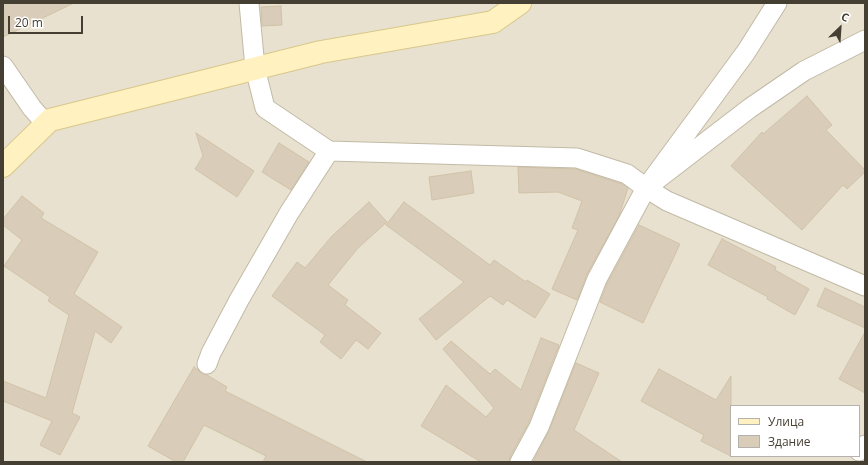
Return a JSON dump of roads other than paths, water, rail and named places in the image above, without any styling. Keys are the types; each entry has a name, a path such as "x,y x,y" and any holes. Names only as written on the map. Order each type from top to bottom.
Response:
{"street":[{"path":"249,3 255,68 265,108 329,151 577,158 627,174 646,188 667,200 865,286"},
{"path":"3,166 50,120 321,52 493,22 520,3"},
{"path":"520,462 539,427 597,279 646,188 746,52 777,3"},
{"path":"646,188 750,108 804,71 865,40"},
{"path":"3,66 32,108 46,124"},
{"path":"207,364 211,353 278,233 329,151"}]}
